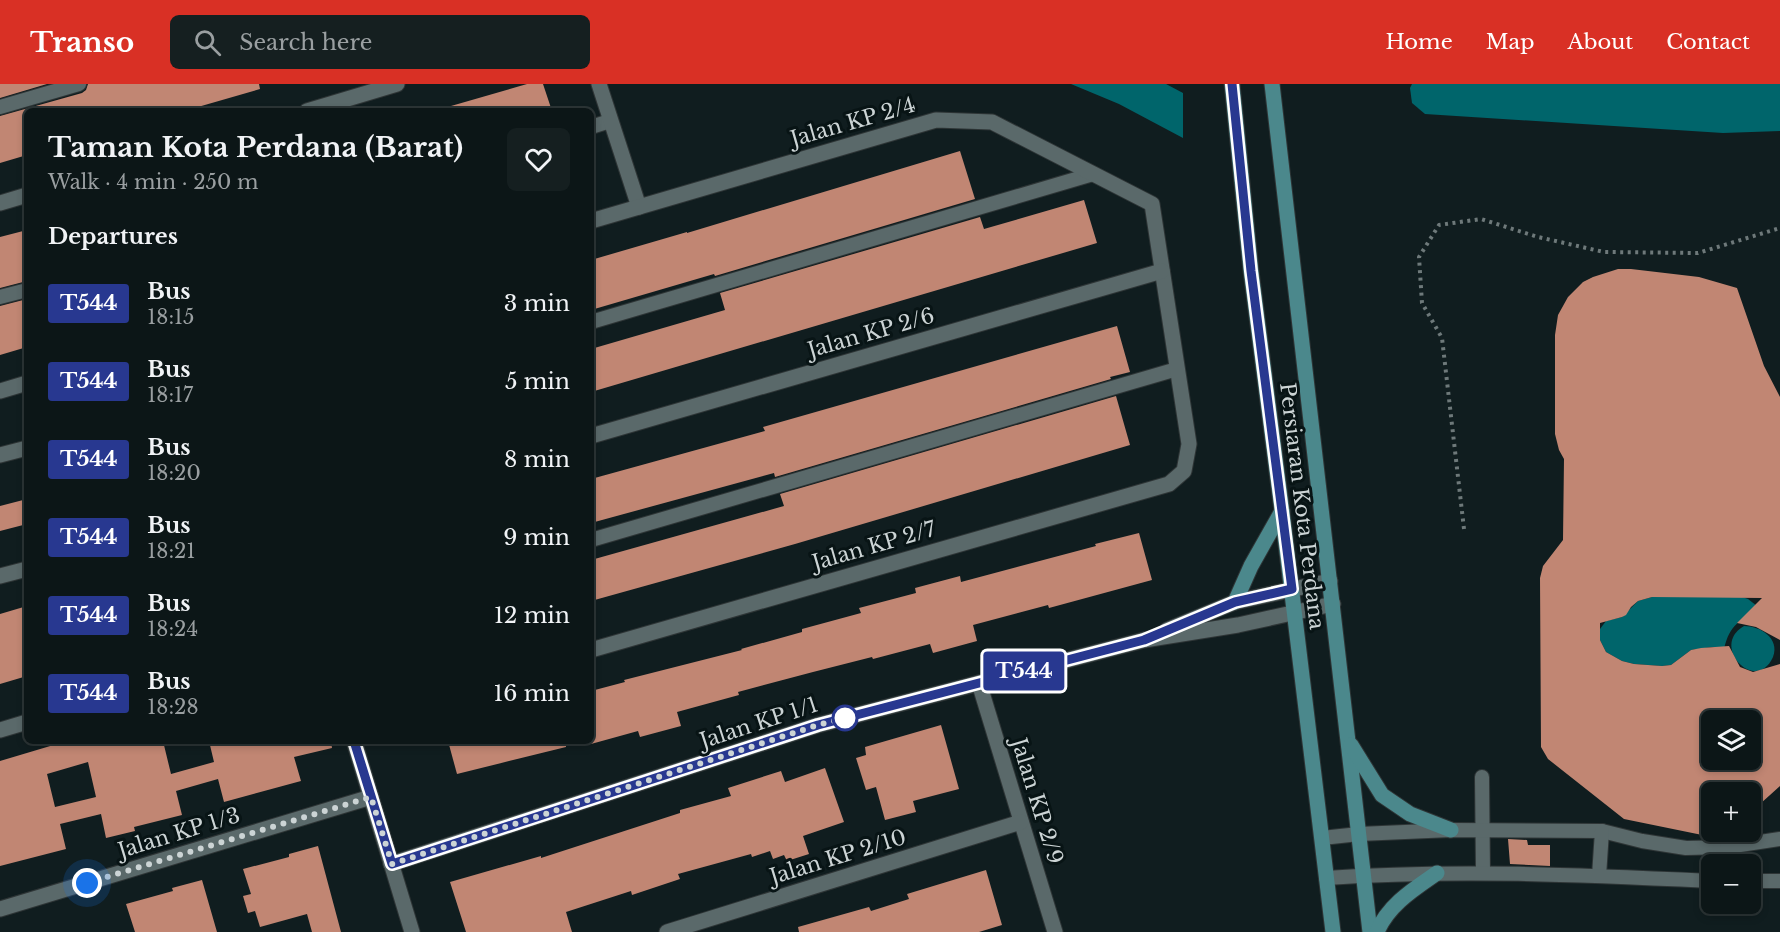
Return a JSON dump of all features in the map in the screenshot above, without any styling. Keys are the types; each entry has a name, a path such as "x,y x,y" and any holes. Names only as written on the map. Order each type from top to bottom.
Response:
{"street":[{"path":"318,108 398,84"},
{"path":"599,84 639,207"},
{"name":"Persiaran Kota Perdana","path":"1232,84 1251,271 1333,932"},
{"name":"Persiaran Kota Perdana","path":"1272,84 1370,932"},
{"name":"Jalan KP 2/4","path":"594,220 936,120 992,122 1152,204 1162,271"},
{"path":"0,203 24,196"},
{"path":"1162,271 1176,369"},
{"name":"Jalan KP 2/6","path":"594,435 1162,271"},
{"name":"Jalan KP 2/7","path":"594,649 1169,484 1184,471 1189,444 1176,369"},
{"path":"0,391 24,384"},
{"path":"0,455 24,449"},
{"path":"1235,602 1251,566 1282,511"},
{"path":"0,576 24,570"},
{"name":"Jalan KP 1/1","path":"1144,640 1235,602 1330,581"},
{"name":"Jalan KP 1/1","path":"392,864 818,725 1144,640 1238,625 1333,604"},
{"name":"Jalan KP 2/9","path":"979,683 1055,932"},
{"path":"0,730 24,723"},
{"path":"1349,742 1382,795 1410,814 1451,830"},
{"path":"355,744 412,932"},
{"name":"Jalan KP 1/3","path":"0,909 371,797"},
{"name":"Jalan KP 2/10","path":"667,932 1021,822"},
{"path":"1377,932 1381,922 1403,897 1437,873"}],"lane":[{"path":"0,107 79,84"},
{"path":"594,126 610,121"},
{"path":"594,321 1093,174"},
{"path":"0,297 24,291"},
{"path":"594,539 1176,369"},
{"path":"1482,777 1483,873"},
{"path":"1322,838 1451,830 1602,831 1642,841 1686,848 1727,847 1780,839"},
{"path":"1599,876 1602,831"},
{"path":"1727,847 1727,854"},
{"path":"1326,878 1483,873 1701,881"},
{"path":"1761,881 1780,881"}],"path":[{"path":"1464,529 1442,338 1422,303 1419,257 1439,225 1481,219 1539,237 1604,252 1698,253 1780,228"}],"water":[{"path":"1071,84 1166,84 1183,93 1183,138 1119,104"},
{"path":"1412,84 1780,84 1780,131 1723,133 1425,114 1412,103 1410,88"},
{"path":"1652,597 1742,597 1757,606 1736,624 1726,640 1724,649 1712,647 1691,650 1671,665 1662,666 1622,661 1606,652 1600,640 1600,629 1606,621 1622,617 1638,601"},
{"path":"1744,626 1756,628 1767,634 1774,644 1773,657 1765,667 1756,671 1747,669 1733,655 1731,645 1735,635"}],"building":[{"path":"0,84 47,84 0,98"},
{"path":"88,84 259,84 260,89 194,108 29,108 86,90"},
{"path":"527,84 543,84 551,108 451,108 451,106"},
{"path":"24,109 24,156 0,163 0,116"},
{"path":"960,151 975,199 594,309 594,259"},
{"path":"1084,200 1097,243 594,391 594,348 725,310 720,293 980,217 984,229"},
{"path":"24,231 24,282 0,288 0,237"},
{"path":"1618,269 1631,269 1699,277 1737,288 1764,366 1780,397 1780,640 1756,627 1737,623 1762,598 1652,597 1638,601 1622,617 1600,623 1600,640 1606,652 1622,661 1634,664 1671,665 1691,650 1729,646 1740,667 1753,672 1780,664 1780,786 1761,803 1761,782 1701,782 1701,835 1624,819 1548,759 1541,747 1540,578 1543,566 1563,540 1564,459 1555,434 1555,335 1558,315 1568,297 1583,282"},
{"path":"24,300 24,348 0,355 0,306"},
{"path":"1117,326 1130,372 775,477 774,473 594,522 594,478 765,431 763,427"},
{"path":"1116,396 1130,445 795,544 594,600 594,559 784,506 780,494"},
{"path":"24,500 24,525 0,531 0,506"},
{"path":"1139,533 1152,580 1049,608 1048,605 973,625 977,641 933,653 930,644 738,692 739,695 677,712 681,726 640,737 638,731 594,743 594,690 802,632 802,629 861,613 859,608 916,593 915,588 960,576 961,582 1096,546 1095,544"},
{"path":"24,607 24,677 0,684 0,614"},
{"path":"941,725 959,789 913,801 916,812 885,820 876,787 866,790 856,758 866,755 865,747"},
{"path":"57,744 164,744 171,774 214,762 210,744 331,744 332,748 294,757 301,781 224,802 218,779 176,791 182,815 134,827 135,831 106,838 101,814 60,824 66,849 0,866 0,761","holes":["88,762 96,797 55,807 47,774"]},
{"path":"449,744 566,744 566,747 457,774"},
{"path":"825,768 844,822 803,836 809,854 787,861 784,855 773,859 770,851 678,874 680,879 632,895 631,891 566,912 572,932 466,932 450,882 541,856 541,858 680,813 680,810 731,796 728,788 781,771 785,782"},
{"path":"1508,839 1527,840 1528,845 1550,845 1550,866 1510,864"},
{"path":"318,846 341,932 312,932 307,914 260,927 255,911 248,913 243,896 251,894 243,869 289,857 289,854"},
{"path":"986,870 1002,925 979,932 799,932 798,927 869,907 871,911 909,899 907,894"},
{"path":"202,880 217,932 135,932 126,904"}],"bus line":[{"name":"T544","path":"355,744 392,864 818,725 1144,640 1235,602 1292,589 1251,271 1232,84"}],"route":[{"path":"87,883 371,797 392,864 845,718"}]}
